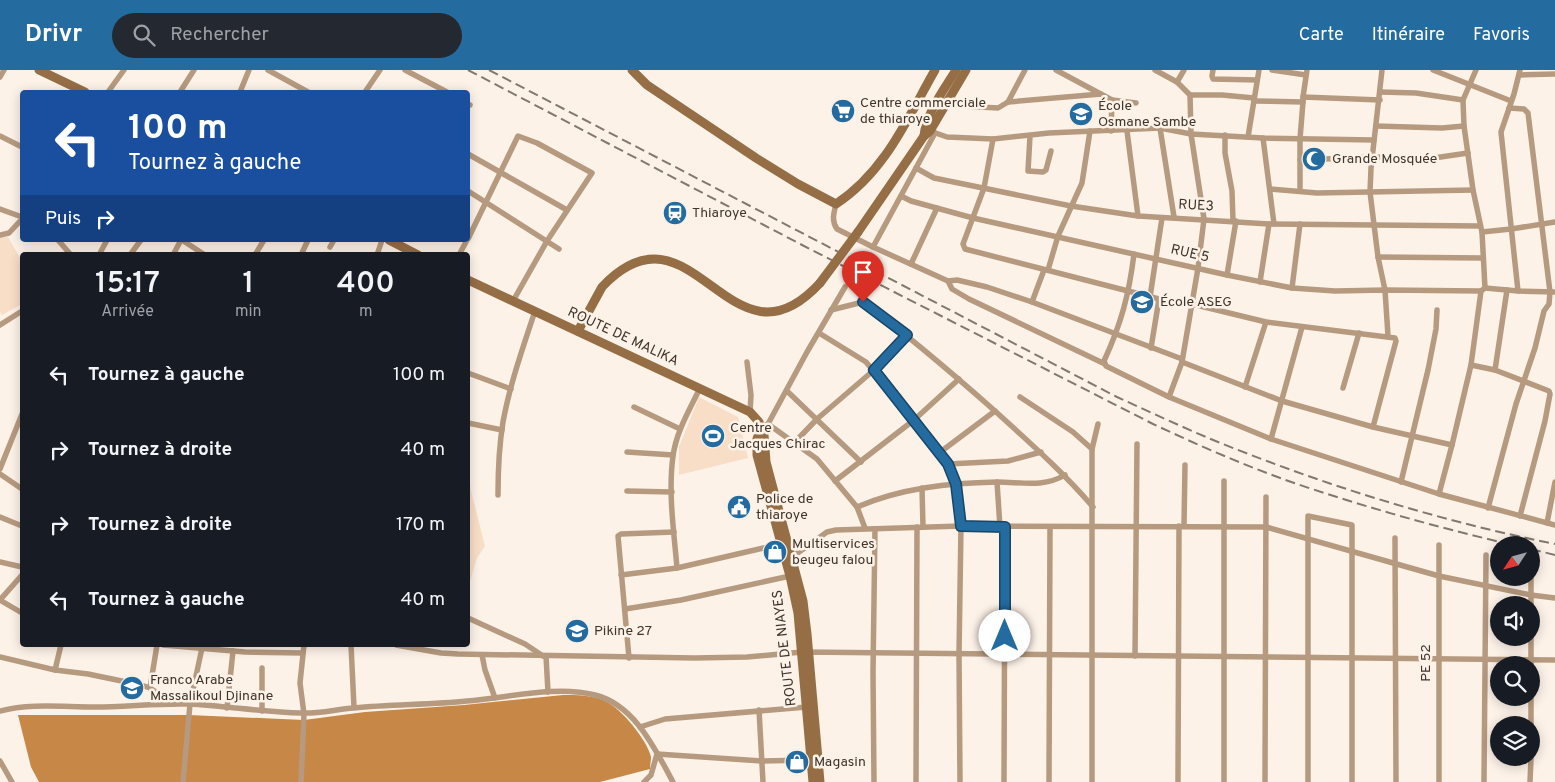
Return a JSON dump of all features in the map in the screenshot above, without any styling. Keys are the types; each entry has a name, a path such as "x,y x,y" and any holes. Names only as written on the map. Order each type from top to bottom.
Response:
{"main road":[{"path":"39,70 81,90"},
{"path":"632,70 647,85 748,153 798,184 836,204 852,194 885,157 935,70"},
{"path":"929,134 925,128 956,70"},
{"path":"578,331 602,287 626,266 646,260 663,260 679,264 699,276 732,301 752,310 771,312 783,310 809,296 929,134 966,70"},
{"path":"393,242 412,252"},
{"name":"ROUTE DE MALIKA","path":"470,281 750,412 765,426"},
{"name":"ROUTE DE NIAYES","path":"765,426 766,462 781,544 790,576 805,652 820,782"},
{"name":"ROUTE DE NIAYES","path":"774,506 792,557 804,612 806,707 813,782"}],"street":[{"path":"0,77 4,70"},
{"path":"109,90 124,70"},
{"path":"181,90 194,70"},
{"path":"241,90 249,70"},
{"path":"268,70 304,90"},
{"path":"367,90 380,70"},
{"path":"405,70 443,90"},
{"path":"1008,102 1025,70"},
{"path":"1056,70 1112,100 1136,103"},
{"path":"1155,70 1177,82 1190,95 1192,134 1204,219 1198,268 1182,361 1169,397"},
{"path":"1177,82 1184,70"},
{"path":"1213,70 1212,76 1214,79 1257,80"},
{"path":"1248,137 1259,70"},
{"path":"1272,70 1306,73 1300,139 1300,191"},
{"path":"1382,70 1370,192 1378,258 1385,290 1388,336"},
{"path":"1433,70 1511,101"},
{"path":"1439,494 1471,365 1483,289 1481,229 1473,190 1464,126 1463,100 1476,70"},
{"path":"1518,291 1501,132 1520,72 1555,74"},
{"path":"1380,92 1463,100"},
{"path":"946,103 998,108 1008,102 1101,94"},
{"path":"1190,95 1222,95 1254,100 1380,100"},
{"path":"1111,131 1112,100"},
{"path":"1488,508 1516,404 1535,348 1544,311 1549,304 1552,292 1528,113 1524,109 1509,108"},
{"path":"1376,126 1442,128 1464,126"},
{"path":"872,247 916,168 929,134 947,138 992,139 1049,133 1127,131 1160,128 1192,134 1226,136 1374,140"},
{"path":"1160,128 1174,217"},
{"path":"1032,302 1058,236 1082,183 1090,131"},
{"path":"1127,131 1138,216"},
{"path":"0,136 20,146"},
{"path":"470,233 517,137 519,136 592,172 547,241 513,302"},
{"path":"1030,136 1028,171 1043,172 1046,170 1051,151"},
{"path":"1226,136 1225,152 1232,191 1234,221 1227,275"},
{"path":"1260,282 1271,224 1270,189 1263,138"},
{"path":"992,139 984,188 963,244 965,249 1150,297 1192,304 1266,322 1395,338 1396,341 1372,427"},
{"path":"1300,160 1373,157 1427,159 1468,153"},
{"path":"470,155 567,210"},
{"name":"RUE3","path":"916,168 934,178 1071,206 1138,216 1271,224 1481,229 1511,229 1555,222"},
{"path":"1270,189 1318,193 1473,190"},
{"path":"470,192 559,249"},
{"name":"RUE 5","path":"901,196 911,201 972,218 1292,288 1335,291 1483,289 1552,292"},
{"path":"836,204 833,217 833,224 836,229 948,281 957,280 987,287 1032,302 1117,334 1282,401 1372,427 1452,445"},
{"path":"911,264 937,208"},
{"path":"0,209 20,217"},
{"path":"1150,297 1162,218"},
{"path":"0,235 9,233 20,220"},
{"path":"1292,288 1300,224"},
{"path":"60,242 68,252"},
{"path":"132,252 140,242"},
{"path":"184,242 200,252"},
{"path":"330,247 333,242"},
{"path":"1105,364 1104,361 1117,334 1129,291 1134,254"},
{"path":"1378,258 1483,258"},
{"path":"948,281 952,289 969,299 1169,397 1271,439 1439,494 1555,525"},
{"path":"845,287 807,352 787,391 765,426 817,459 857,507 865,528"},
{"path":"1495,370 1507,290"},
{"path":"1151,348 1159,299"},
{"path":"831,310 863,302 907,335 1041,452 1065,475 1093,507"},
{"path":"1401,482 1428,370 1436,328 1437,310"},
{"path":"498,494 498,468 502,430 510,390 535,311"},
{"path":"0,325 20,312"},
{"path":"1245,387 1266,322"},
{"path":"1271,439 1302,327"},
{"path":"819,333 866,362 874,370 948,464 956,484 961,526 960,782"},
{"path":"1343,388 1359,333"},
{"path":"794,443 818,419 874,370 907,335"},
{"path":"747,362 751,394 750,412"},
{"path":"1471,365 1495,370 1548,390 1550,398 1520,516"},
{"path":"470,374 510,390"},
{"path":"835,481 914,420 959,379"},
{"path":"677,568 672,492 673,455 680,429 700,388"},
{"path":"787,391 818,419 860,462"},
{"path":"1020,398 1073,432 1092,449"},
{"path":"634,407 680,429"},
{"path":"939,452 995,411"},
{"path":"0,469 20,419"},
{"path":"470,422 502,430"},
{"path":"1092,782 1092,449 1098,424"},
{"path":"1135,656 1137,444"},
{"path":"627,452 673,455"},
{"path":"948,464 1008,461 1041,452"},
{"path":"1178,782 1178,656 1185,465"},
{"path":"0,474 20,488"},
{"path":"857,507 877,498 922,488 998,482 1036,484 1057,480 1065,475"},
{"path":"1224,481 1224,782"},
{"path":"998,482 1003,527 1004,782"},
{"path":"1547,523 1555,482"},
{"path":"916,782 917,654 922,488"},
{"path":"627,491 672,492"},
{"path":"1265,782 1266,497"},
{"path":"1308,782 1308,516 1352,525 1352,782"},
{"path":"0,517 20,525"},
{"path":"792,557 831,530 961,526 1266,527 1439,576 1531,595 1555,598"},
{"path":"1049,782 1050,527"},
{"path":"874,529 874,782"},
{"path":"629,658 617,538 619,534 674,532"},
{"path":"1395,538 1396,782"},
{"path":"621,575 677,568 781,544"},
{"name":"PE 52","path":"1439,545 1439,782"},
{"path":"1484,782 1486,555"},
{"path":"0,562 20,567"},
{"path":"625,609 681,600 790,576"},
{"path":"20,577 0,600 20,612"},
{"path":"1531,586 1531,595"},
{"path":"470,619 525,644 544,656"},
{"path":"55,670 61,647"},
{"path":"150,688 157,647"},
{"path":"189,647 233,651 303,653"},
{"path":"301,782 304,714 300,683 304,647"},
{"path":"351,647 354,708"},
{"path":"411,647 441,653 629,658 747,657 805,652 1490,659"},
{"path":"183,782 190,704 202,648"},
{"path":"226,708 233,651"},
{"path":"482,655 495,698"},
{"path":"544,656 548,692"},
{"path":"0,657 55,670 125,681 150,688 173,704"},
{"path":"1540,661 1555,660"},
{"path":"262,668 262,711"},
{"path":"0,710 44,706 190,704 304,714 354,708 433,705 568,691 594,694 607,699 626,712 640,727 673,782"},
{"path":"640,727 664,719 806,707"},
{"path":"759,710 763,782"},
{"path":"657,754 762,761 811,760"},
{"path":"644,782 651,775 657,754"},
{"path":"1,765 12,782"},
{"path":"1530,766 1530,782"},
{"path":"651,775 654,782"}],"shaded area":[{"path":"0,237 8,237 20,258 20,305 2,315 0,312"},
{"name":"Centre Jacques Chirac","path":"699,397 738,417 748,458 679,475 679,447"},
{"path":"470,483 485,546 477,558 470,582"},
{"path":"563,695 595,698 605,701 618,710 626,717 649,750 651,757 650,769 600,782 39,782 31,767 18,715 189,715 304,720 365,712"}],"railway":[{"path":"468,70 804,246 1153,424 1224,456 1297,484 1404,517 1490,540"},
{"path":"489,70 1117,397 1180,426 1259,458 1342,488 1469,525 1555,544"},
{"path":"1540,551 1555,555"}],"place":[{"name":"Centre commerciale de thiaroye","path":"843,111"},
{"name":"École Osmane Sambe","path":"1081,114"},
{"name":"Grande Mosquée","path":"1314,159"},
{"name":"Thiaroye","path":"675,213"},
{"name":"École ASEG","path":"1142,302"},
{"name":"Centre Jacques Chirac","path":"713,436"},
{"name":"Police de thiaroye","path":"739,507"},
{"name":"Multiservices beugeu falou","path":"775,552"},
{"name":"Pikine 27","path":"577,631"},
{"name":"Franco Arabe Massalikoul Djinane","path":"132,688"},
{"name":"Magasin","path":"797,762"}],"route":[{"path":"863,302 907,335 874,370 948,464 956,484 961,526 1005,527 1005,636"}]}
